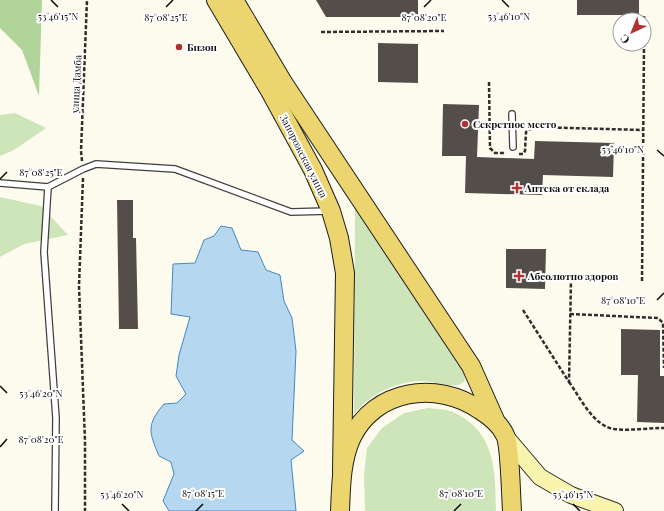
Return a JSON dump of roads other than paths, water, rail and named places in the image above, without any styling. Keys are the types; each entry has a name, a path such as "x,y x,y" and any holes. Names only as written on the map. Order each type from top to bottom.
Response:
{"main road":[{"name":"Запорожская улица","path":"216,0 270,91 313,170 331,211 339,238 345,273 342,471"},
{"name":"Запорожская улица","path":"234,0 284,84 470,366 495,420"},
{"path":"340,511 342,471 351,439 368,414 390,399 409,392 434,392 452,395 473,404 495,420 506,436 540,477 571,495 615,511"},
{"path":"506,436 512,511"}],"lane":[{"path":"512,114 513,147"},
{"path":"0,183 48,187 96,164 175,169 291,212 331,211"},
{"path":"48,187 44,252 56,418 55,511"}],"water":[{"path":"221,226 232,228 241,250 258,252 266,270 280,275 284,301 292,318 296,351 292,440 304,451 291,460 296,511 169,511 163,501 174,474 171,462 159,456 151,435 151,429 154,418 164,404 177,403 186,394 176,376 179,355 190,317 171,314 173,264 195,263 204,240 214,236"}],"place":[{"name":"Бизон","path":"179,47"},
{"name":"Секретное место","path":"465,124"},
{"name":"Аптека от склада","path":"517,188"},
{"name":"Абсолютно здоров","path":"519,276"}]}
